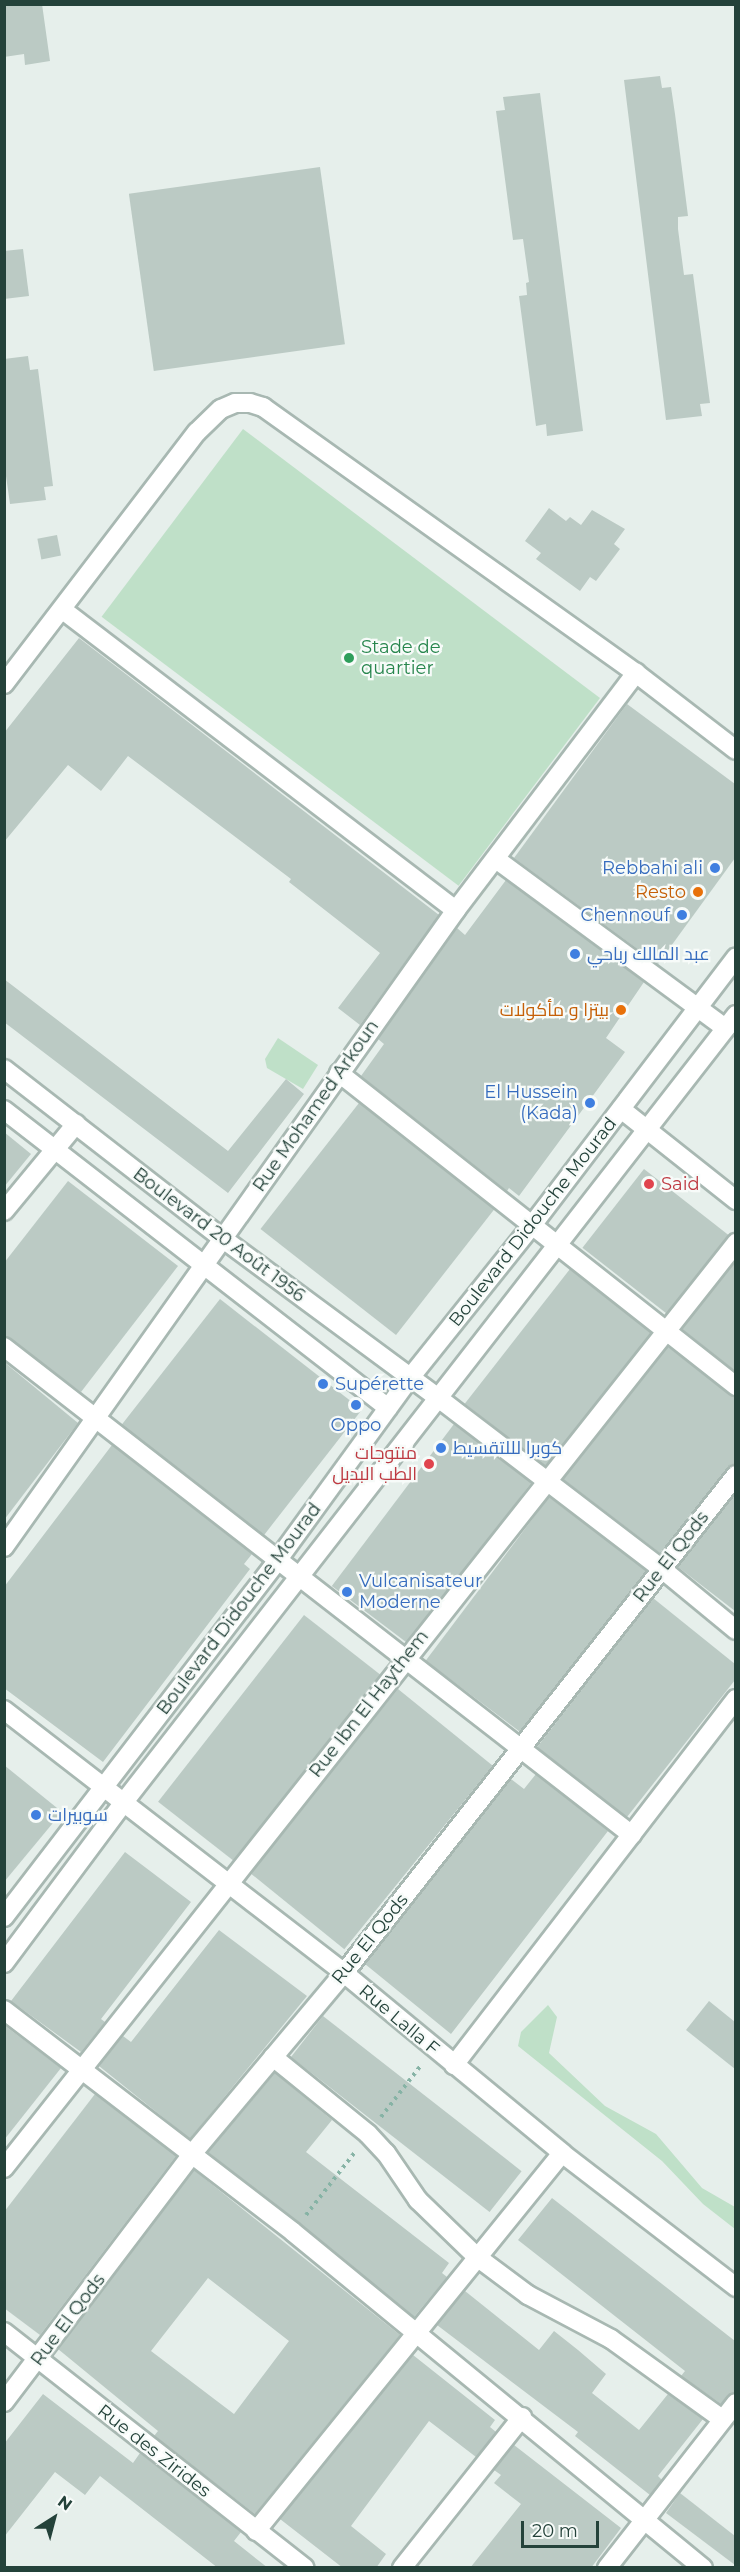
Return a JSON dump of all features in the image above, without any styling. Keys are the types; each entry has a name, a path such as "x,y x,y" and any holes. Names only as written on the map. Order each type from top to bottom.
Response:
{"street":[{"path":"4,684 63,610 197,432 220,409 235,403 250,403 263,407 636,673 735,750"},
{"path":"63,610 456,910"},
{"name":"Rue Mohamed Arkoun","path":"4,1546 456,910 636,673"},
{"path":"496,858 698,1008 730,1021"},
{"name":"Boulevard Didouche Mourad","path":"4,1917 279,1558 409,1379 532,1224 735,958"},
{"name":"Boulevard Didouche Mourad","path":"4,1963 124,1802 437,1397 649,1131 730,1021"},
{"name":"Boulevard 20 Août 1956","path":"4,1069 222,1238 409,1379 437,1397 546,1483 662,1569 735,1630"},
{"path":"339,1073 532,1224 666,1334 735,1386"},
{"path":"621,1109 735,1200"},
{"name":"Boulevard 20 Août 1956","path":"4,1110 388,1408"},
{"path":"4,1212 76,1124"},
{"name":"Rue Ibn El Haythem","path":"4,2168 405,1657 666,1334 735,1243"},
{"path":"4,1347 632,1834"},
{"name":"Rue El Qods","path":"4,2402 38,2361 192,2154 344,1973 522,1750 735,1475"},
{"path":"454,2066 735,1699"},
{"name":"Rue Lalla F","path":"4,1710 106,1786 344,1973 562,2153 735,2287"},
{"path":"4,2010 82,2067 522,2417 703,2568"},
{"path":"273,2057 368,2134 386,2153 418,2200 477,2257 528,2295 611,2339 722,2419"},
{"path":"256,2531 562,2153"},
{"name":"Rue des Zirides","path":"4,2332 38,2361 304,2567"},
{"path":"608,2568 643,2518 735,2403"},
{"path":"402,2568 522,2417"}],"green space":[{"name":"Stade de quartier","path":"243,429 600,698 459,886 102,617"},
{"path":"278,1038 318,1065 303,1089 267,1068 265,1059"},
{"path":"548,2005 557,2017 549,2053 605,2106 656,2134 702,2188 735,2207 735,2229 703,2204 662,2161 518,2046 521,2032"}],"building":[{"path":"4,4 42,4 50,61 25,65 24,54 4,57"},
{"path":"660,76 662,88 671,87 688,216 678,217 678,229 684,275 693,274 710,403 700,404 702,416 666,420 624,80"},
{"path":"540,93 583,431 547,436 546,424 536,426 519,296 527,295 526,283 529,282 523,239 513,240 496,111 505,110 503,97"},
{"path":"320,167 345,344 154,371 129,194"},
{"path":"23,249 29,296 4,299 4,251"},
{"path":"28,356 30,370 38,369 53,486 44,487 46,500 10,504 4,462 4,359"},
{"path":"549,508 566,521 570,517 581,525 592,510 625,529 614,544 620,549 596,581 590,577 580,591 536,559 541,553 525,541"},
{"path":"57,535 61,556 41,559 37,539"},
{"path":"79,638 439,915 360,1025 338,1008 380,953 289,882 291,879 128,756 101,791 68,765 4,842 4,733"},
{"path":"627,704 735,784 735,858 658,964 514,858"},
{"path":"506,880 644,982 606,1038 625,1052 519,1196 509,1188 507,1191 361,1076 384,1044 378,1039 457,928 465,935"},
{"path":"4,979 228,1151 286,1079 304,1094 228,1193 4,1022"},
{"path":"359,1103 495,1209 396,1335 260,1229"},
{"path":"4,1132 31,1154 4,1187"},
{"path":"644,1169 729,1235 668,1314 582,1248"},
{"path":"68,1181 178,1266 81,1392 4,1336 4,1263"},
{"path":"735,1262 735,1371 682,1329"},
{"path":"570,1269 651,1332 546,1467 465,1404"},
{"path":"220,1299 362,1410 263,1536 121,1425"},
{"path":"668,1347 735,1397 735,1464 727,1468 660,1553 563,1479"},
{"path":"4,1362 78,1423 4,1520"},
{"path":"454,1424 531,1482 409,1644 332,1586"},
{"path":"112,1445 252,1554 244,1564 250,1569 103,1762 4,1688 4,1587"},
{"path":"735,1494 735,1611 678,1567"},
{"path":"549,1497 646,1570 523,1734 426,1661"},
{"path":"653,1598 735,1664 735,1680 627,1817 537,1747"},
{"path":"304,1615 380,1675 235,1861 158,1802"},
{"path":"398,1689 493,1766 344,1949 249,1872"},
{"path":"4,1765 62,1812 4,1882"},
{"path":"536,1774 608,1831 451,2034 365,1964 511,1779 524,1789"},
{"path":"125,1852 191,1902 101,2019 105,2022 81,2052 11,2001"},
{"path":"219,1930 307,1996 190,2139 99,2066 123,2036 131,2042"},
{"path":"709,2001 735,2022 735,2069 686,2030"},
{"path":"323,2016 522,2171 490,2212 291,2057"},
{"path":"4,2025 61,2068 4,2140"},
{"path":"275,2073 332,2120 306,2152 449,2263 442,2273 447,2277 414,2317 208,2152"},
{"path":"95,2094 176,2156 40,2335 4,2308 4,2212"},
{"path":"194,2170 400,2335 255,2514 154,2436 158,2431 58,2349","holes":["208,2278 289,2341 234,2414 151,2351"]},
{"path":"552,2198 735,2341 735,2392 721,2404 681,2376 685,2371 518,2240"},
{"path":"465,2291 539,2350 554,2331 578,2350 606,2374 592,2393 639,2430 668,2394 703,2419 658,2476 662,2480 650,2495 575,2436 578,2432 437,2325"},
{"path":"413,2355 495,2420 490,2427 496,2432 476,2457 429,2421 351,2526 386,2554 376,2568 343,2568 280,2519"},
{"path":"43,2394 133,2463 140,2453 241,2532 234,2541 268,2568 218,2568 100,2476 85,2495 55,2472 4,2537 4,2444"},
{"path":"514,2445 621,2528 591,2568 470,2568 521,2504 494,2483 501,2475 494,2470"},
{"path":"680,2493 735,2536 735,2565 666,2513"}],"place":[{"name":"Stade de quartier","path":"349,658"},
{"name":"Rebbahi ali","path":"715,868"},
{"name":"Resto","path":"698,892"},
{"name":"Chennouf","path":"682,915"},
{"name":"عبد المالك رباحي","path":"575,954"},
{"name":"بيتزا و مأكولات","path":"621,1010"},
{"name":"El Hussein (Kada)","path":"590,1103"},
{"name":"Said","path":"649,1184"},
{"name":"Supérette","path":"323,1384"},
{"name":"Oppo","path":"356,1405"},
{"name":"كوبرا لللتقسيط","path":"441,1448"},
{"name":"منتوجات الطب البديل","path":"429,1464"},
{"name":"Vulcanisateur Moderne","path":"347,1592"},
{"name":"سوبيرات","path":"36,1815"}]}
